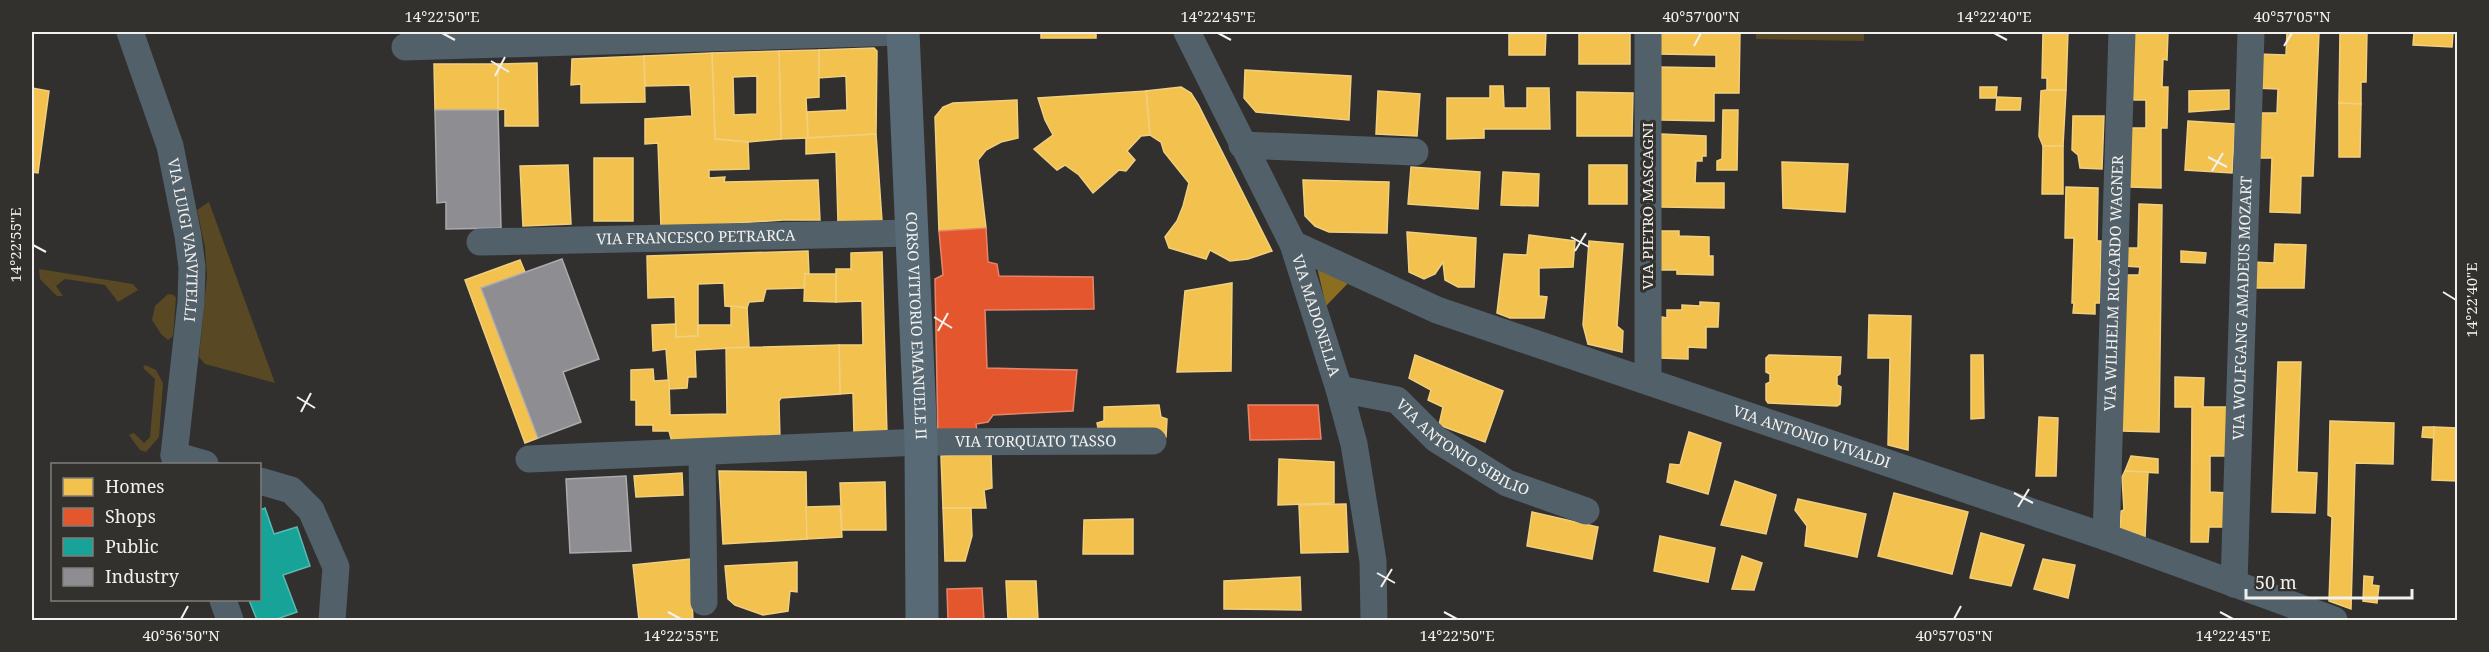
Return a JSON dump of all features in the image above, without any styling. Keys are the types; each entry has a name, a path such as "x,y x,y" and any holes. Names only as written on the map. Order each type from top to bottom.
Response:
{"main road":[{"name":"CORSO VITTORIO EMANUELE II","path":"903,32 921,442 921,621"}],"street":[{"name":"VIA LUIGI VANVITELLI","path":"130,32 170,146 192,267 191,302 175,460 193,463"},
{"path":"405,48 903,32"},
{"name":"VIA MADONELLA","path":"1187,32 1293,244 1354,444 1373,561 1374,621"},
{"name":"VIA PIETRO MASCAGNI","path":"1648,32 1648,380"},
{"name":"VIA WILHELM RICCARDO WAGNER","path":"2106,537 2121,32"},
{"name":"VIA WOLFGANG AMADEUS MOZART","path":"2234,584 2251,32"},
{"path":"1242,145 1415,152"},
{"name":"VIA FRANCESCO PETRARCA","path":"480,242 912,233"},
{"name":"VIA ANTONIO VIVALDI","path":"1293,244 1437,310 2106,537 2334,621"},
{"name":"VIA ANTONIO SIBILIO","path":"1339,389 1397,400 1436,440 1507,483 1586,511"},
{"name":"VIA TORQUATO TASSO","path":"529,459 921,442 1153,441"},
{"path":"702,452 704,602"},
{"path":"261,481 291,490 311,510 336,567 332,621"},
{"path":"223,601 230,621"}],"shaded area":[{"path":"1756,32 1864,32 1864,41 1756,39"},
{"path":"209,202 275,383 205,364 199,357 207,276 205,247 197,210"},
{"path":"1317,267 1352,279 1326,306"},
{"path":"39,269 133,284 138,290 118,302 105,285 65,279 56,286 63,296 57,296 40,279"},
{"path":"168,294 176,298 173,336 168,340 152,320 155,306"},
{"path":"145,365 156,370 163,383 159,437 146,452 140,450 129,435 134,433 144,443 150,437 155,379 143,368"}],"building: Homes":[{"path":"1041,32 1096,32 1096,38 1041,38"},
{"path":"1509,32 1546,32 1545,55 1509,55"},
{"path":"1579,32 1630,32 1630,64 1579,64"},
{"path":"1659,32 1740,32 1739,93 1714,93 1714,121 1661,120 1658,67 1716,68 1716,55 1658,54"},
{"path":"2043,32 2068,32 2066,90 2047,90 2047,78 2042,78"},
{"path":"2128,32 2168,32 2167,60 2163,59 2162,87 2168,87 2167,128 2161,128 2161,188 2130,187 2130,128 2146,128 2146,100 2134,100 2128,81 2134,81 2134,55"},
{"path":"2287,32 2319,32 2313,176 2301,176 2300,213 2270,212 2272,158 2254,158 2255,113 2277,113 2278,89 2256,88 2258,54 2286,55"},
{"path":"2340,32 2367,32 2366,82 2361,82 2361,104 2339,103"},
{"path":"2414,32 2453,32 2452,47 2413,45"},
{"path":"874,48 877,51 876,134 808,138 807,112 847,110 846,76 818,78 819,50"},
{"path":"819,50 819,97 806,98 808,138 781,139 779,51"},
{"path":"779,51 781,139 748,142 715,139 712,53","holes":["757,76 757,114 734,115 733,77"]},
{"path":"712,53 715,139 748,142 749,169 709,170 709,178 725,177 724,182 818,180 820,220 783,220 661,228 658,143 645,144 645,119 692,116 690,85 645,86 644,56"},
{"path":"644,56 645,102 581,103 581,84 571,85 572,59"},
{"path":"537,63 538,126 505,126 505,109 498,110 498,64"},
{"path":"434,64 498,64 498,110 435,110"},
{"path":"1245,70 1351,76 1349,120 1256,112 1244,98"},
{"path":"1490,86 1503,86 1504,108 1527,108 1527,88 1549,88 1550,129 1484,129 1484,138 1447,139 1447,98 1490,98"},
{"path":"1181,87 1191,93 1198,104 1272,251 1248,259 1230,261 1210,250 1206,259 1169,248 1165,237 1177,221 1189,183 1164,152 1161,142 1150,135 1146,91"},
{"path":"1980,87 1997,87 1996,98 1980,98"},
{"path":"32,88 49,91 38,173 32,172"},
{"path":"2066,90 2063,146 2043,146 2039,136 2041,91"},
{"path":"2229,90 2229,109 2189,112 2189,91"},
{"path":"1146,91 1150,135 1141,136 1127,151 1135,160 1126,171 1119,170 1093,193 1079,175 1065,165 1057,170 1034,149 1053,135 1038,98"},
{"path":"1378,91 1420,94 1417,136 1376,134"},
{"path":"1577,92 1633,93 1632,136 1577,136"},
{"path":"1997,97 2021,98 2020,110 1996,110"},
{"path":"1017,100 1018,138 1001,142 986,150 978,160 986,228 939,231 935,117 943,107 953,103"},
{"path":"2339,103 2361,104 2360,157 2339,157"},
{"path":"1723,110 1738,110 1737,170 1717,170 1717,161 1722,159"},
{"path":"2073,116 2104,116 2102,169 2080,168 2078,155 2072,150"},
{"path":"2188,121 2235,124 2232,173 2185,170"},
{"path":"876,134 882,221 838,223 836,152 806,154 806,138"},
{"path":"1661,134 1706,136 1706,156 1702,156 1702,161 1696,161 1695,183 1724,183 1724,208 1661,207"},
{"path":"2043,146 2063,146 2063,194 2042,194"},
{"path":"594,158 633,158 633,221 594,221"},
{"path":"1782,162 1848,164 1845,212 1783,208"},
{"path":"568,165 571,224 523,226 520,166"},
{"path":"1589,165 1627,165 1627,204 1589,204"},
{"path":"1411,167 1480,172 1478,209 1408,204"},
{"path":"1503,172 1539,174 1538,206 1501,205"},
{"path":"1303,180 1389,182 1387,233 1329,232 1315,226 1305,216"},
{"path":"2066,187 2098,188 2097,241 2101,241 2100,303 2095,303 2095,314 2073,313 2074,238 2065,238"},
{"path":"2139,204 2162,205 2159,432 2122,431 2126,275 2139,275 2140,267 2124,266 2125,248 2138,248"},
{"path":"1658,231 1679,231 1679,236 1709,237 1709,256 1713,256 1713,275 1677,274 1677,270 1658,270"},
{"path":"1407,232 1476,238 1474,287 1458,287 1445,280 1443,262 1435,274 1424,279 1409,272"},
{"path":"1529,235 1575,241 1573,267 1539,268 1539,296 1547,297 1544,318 1510,318 1497,313 1504,254 1527,255"},
{"path":"1589,241 1623,244 1617,326 1623,331 1622,352 1588,344 1583,325"},
{"path":"2275,244 2306,245 2304,288 2252,288 2253,262 2274,263"},
{"path":"808,251 809,274 805,274 804,288 766,289 763,301 749,302 747,308 725,306 724,283 698,284 698,336 676,337 675,297 648,298 647,256"},
{"path":"2181,251 2206,253 2205,263 2181,262"},
{"path":"882,252 887,434 854,435 853,393 840,394 839,345 863,345 862,301 836,302 836,269 851,269 851,253"},
{"path":"520,260 525,272 481,288 538,438 525,443 465,280"},
{"path":"805,274 836,274 836,302 804,301"},
{"path":"1232,283 1231,371 1177,372 1185,291"},
{"path":"1700,302 1719,303 1718,327 1706,327 1706,348 1688,347 1688,359 1660,358 1662,317 1667,318 1667,310 1682,310 1682,305 1700,306"},
{"path":"731,306 747,308 749,347 695,350 696,377 688,377 687,388 669,389 666,349 653,351 652,325 676,324 676,337 698,336 698,325 731,325"},
{"path":"1869,315 1911,316 1908,450 1888,445 1890,358 1868,358"},
{"path":"839,345 840,394 781,398 779,401 780,440 672,442 669,431 653,431 653,425 636,425 636,400 631,400 631,370 653,369 654,381 669,380 670,415 727,414 726,348"},
{"path":"1415,355 1503,391 1485,442 1439,425 1443,407 1428,400 1431,390 1409,378"},
{"path":"1769,355 1841,357 1840,374 1837,376 1837,385 1841,387 1840,404 1837,406 1768,403 1766,384 1770,382 1770,374 1766,372 1766,358"},
{"path":"1971,355 1983,355 1984,418 1971,419"},
{"path":"2278,362 2301,362 2297,472 2317,473 2315,513 2272,512"},
{"path":"2175,377 2204,378 2203,407 2227,407 2236,456 2210,456 2210,492 2227,493 2227,527 2209,527 2208,542 2191,542 2192,407 2175,407"},
{"path":"1159,405 1161,417 1167,419 1166,437 1100,437 1097,423 1104,421 1104,407"},
{"path":"2039,417 2058,418 2056,476 2036,476"},
{"path":"2330,421 2394,423 2393,464 2355,463 2351,609 2329,601 2332,517 2328,515"},
{"path":"2423,427 2434,427 2434,438 2422,437"},
{"path":"2434,427 2458,428 2458,481 2432,480"},
{"path":"1689,432 1721,443 1708,494 1667,482 1670,464 1680,465"},
{"path":"991,454 992,488 984,490 986,508 943,508 941,456"},
{"path":"2131,456 2158,459 2158,473 2125,471"},
{"path":"1279,459 1334,462 1334,503 1278,505"},
{"path":"719,471 806,472 807,539 723,544"},
{"path":"2125,471 2148,472 2145,537 2120,529 2121,511 2124,510 2122,477"},
{"path":"682,473 683,495 636,497 634,476"},
{"path":"1735,481 1776,495 1766,534 1721,525"},
{"path":"885,482 886,530 842,530 840,483"},
{"path":"1894,493 1968,512 1952,574 1878,556"},
{"path":"1798,499 1866,514 1857,557 1805,546 1807,526 1795,510"},
{"path":"1346,504 1348,552 1301,553 1299,505"},
{"path":"840,506 842,537 807,539 806,507"},
{"path":"943,508 971,508 972,536 965,561 945,561"},
{"path":"1532,512 1598,527 1592,559 1527,546"},
{"path":"1133,519 1133,554 1083,554 1084,520"},
{"path":"1981,533 2024,545 2011,586 1970,578"},
{"path":"1660,536 1715,548 1708,582 1654,571"},
{"path":"1742,556 1762,563 1754,590 1732,589"},
{"path":"690,559 693,620 639,620 633,565"},
{"path":"2043,559 2075,565 2068,598 2034,589"},
{"path":"797,562 797,592 790,591 788,611 763,615 735,605 728,599 725,566"},
{"path":"2364,576 2373,577 2372,585 2379,586 2377,603 2363,601"},
{"path":"1300,577 1301,610 1224,609 1224,581"},
{"path":"1006,581 1036,581 1038,620 1008,620"}],"building: Shops":[{"path":"986,228 988,262 997,264 999,276 1093,277 1094,309 985,310 987,368 1077,370 1073,411 993,415 988,422 976,424 978,438 938,439 935,279 943,275 939,231"},
{"path":"1248,405 1318,405 1321,439 1250,440"},
{"path":"982,588 984,620 948,620 947,589"}],"building: Public":[{"path":"265,508 274,534 297,527 310,566 283,575 297,612 274,620 257,620 249,601 261,601 261,510"}],"building: Industry":[{"path":"435,110 498,110 501,228 446,229 446,202 437,203"},
{"path":"562,259 599,359 563,372 581,422 538,438 481,288"},
{"path":"626,476 631,551 570,553 566,479"}]}
